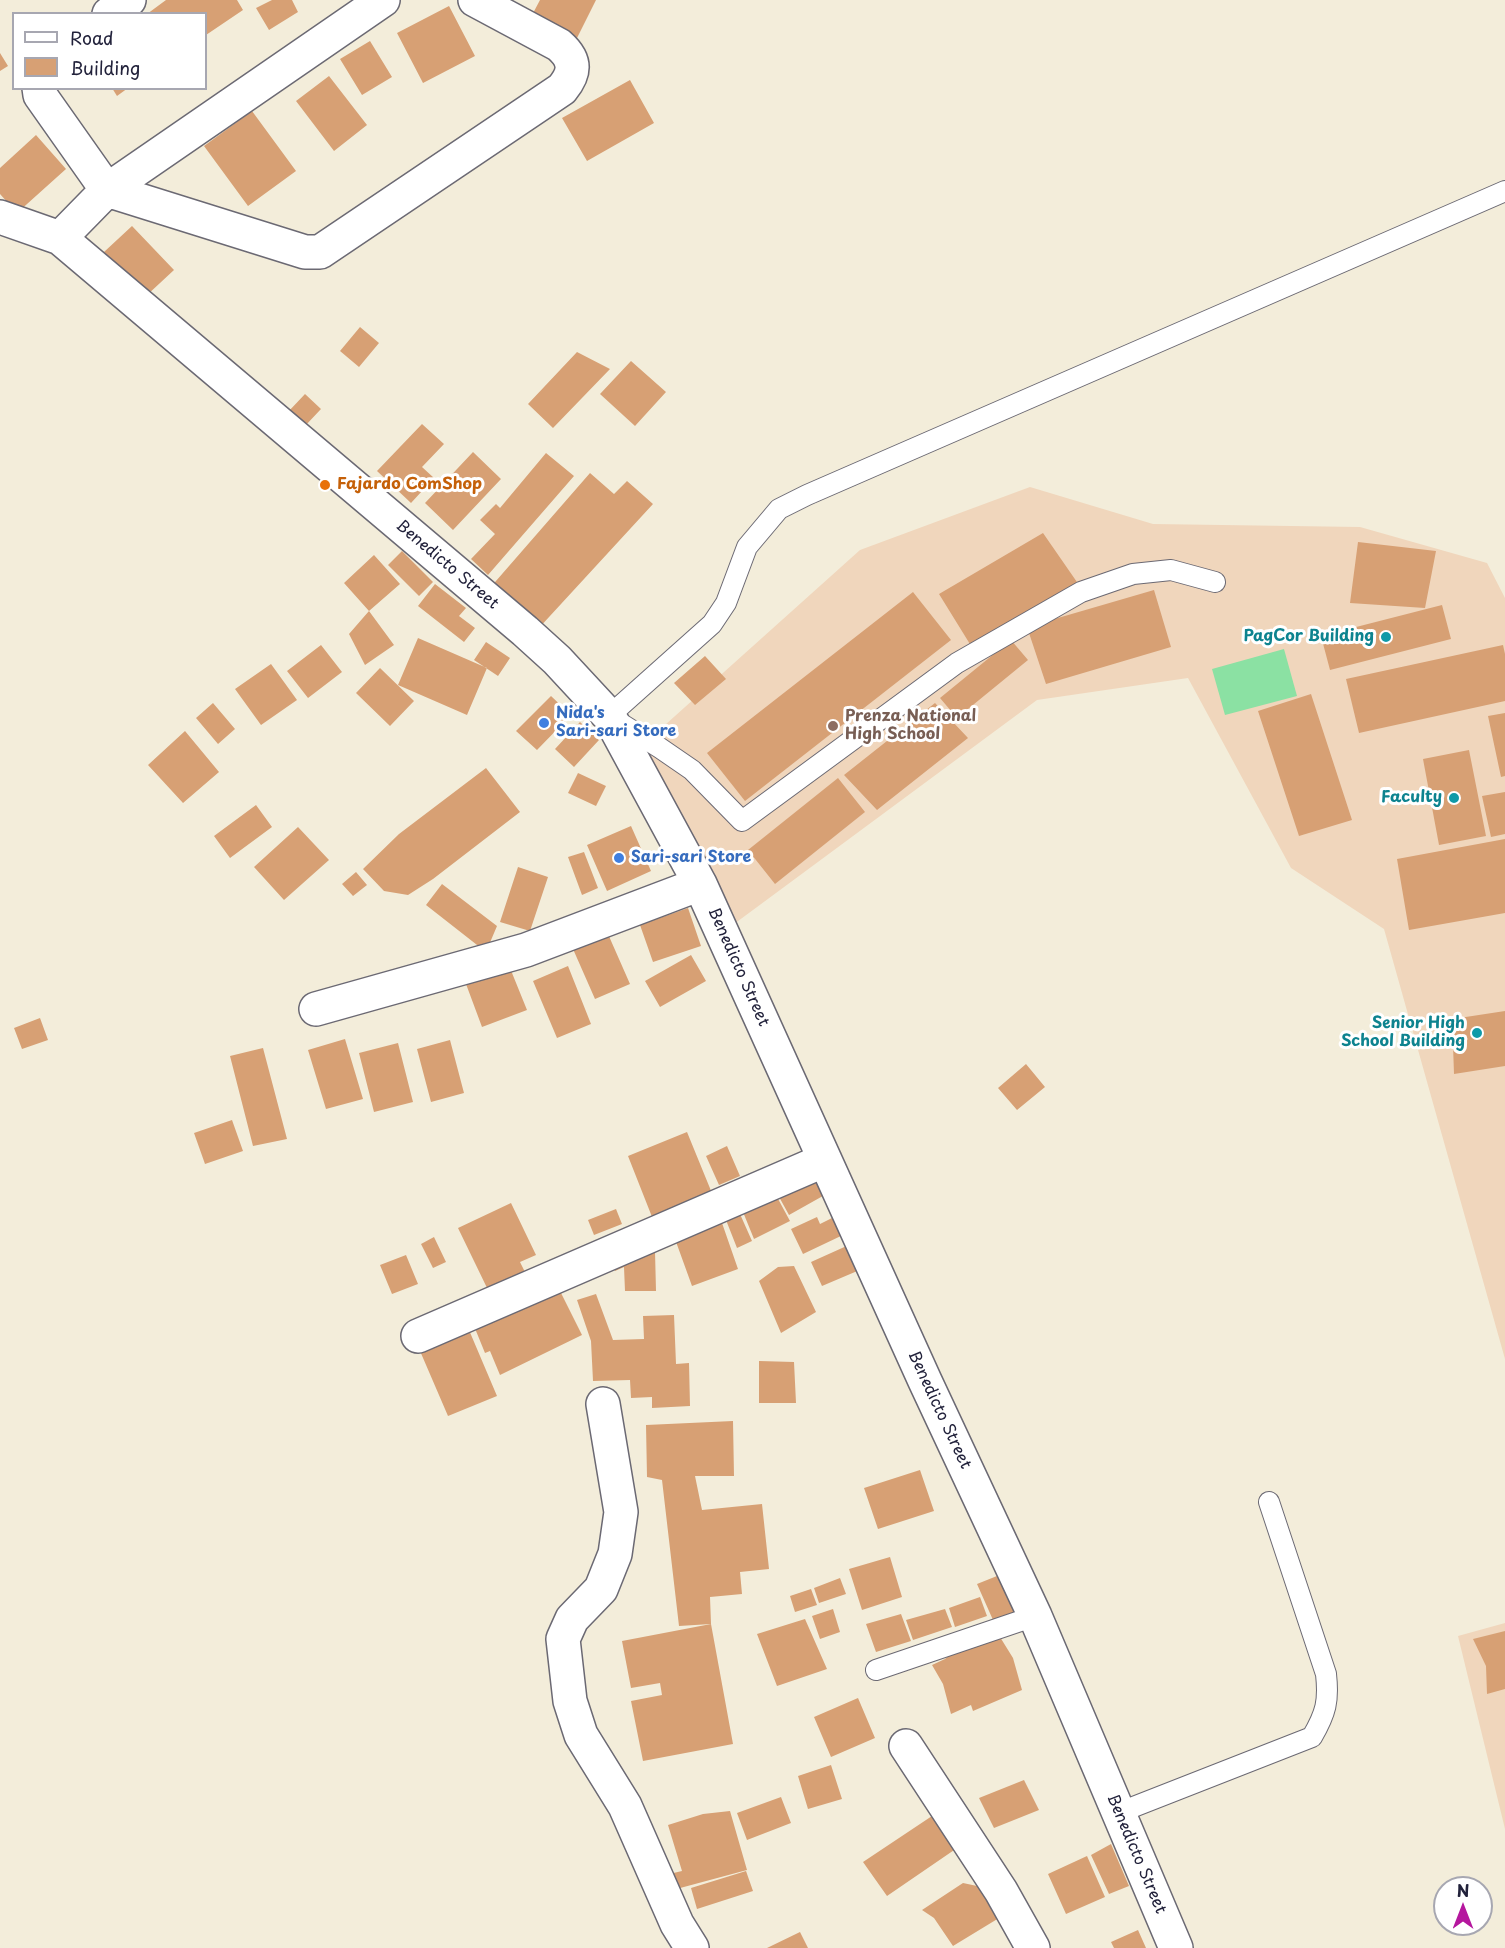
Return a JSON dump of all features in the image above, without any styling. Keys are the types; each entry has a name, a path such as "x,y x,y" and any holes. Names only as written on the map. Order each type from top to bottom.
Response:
{"street":[{"path":"112,12 129,0"},
{"path":"60,238 107,190 383,0"},
{"path":"39,90 40,95 107,190 312,253 327,248 562,90 571,79 573,67 569,54 559,45 476,0"},
{"name":"Benedicto Street","path":"0,217 60,238 525,631 557,660 609,717 700,884 925,1381 1035,1616 1176,1948"},
{"path":"316,1009 526,950 700,884"},
{"path":"418,1336 825,1160"},
{"path":"603,1404 621,1512 615,1554 601,1589 572,1618 563,1639 570,1701 581,1735 625,1806 676,1924 692,1948"},
{"path":"906,1746 1001,1891 1033,1948"}],"lane":[{"path":"1215,582 1171,570 1133,574 1081,592 957,663 742,821 692,770 609,717 712,624 726,603 747,547 779,509 1505,191"},
{"path":"1118,1813 1312,1737 1323,1718 1328,1696 1326,1674 1269,1502"},
{"path":"876,1670 1035,1616"}],"shaded area":[{"path":"1030,487 1153,524 1360,527 1487,563 1505,598 1505,1359 1384,929 1291,868 1188,678 1037,700 730,927 636,751 860,550"},
{"path":"1505,1623 1505,1829 1458,1636"}],"green space":[{"path":"1284,649 1297,696 1225,715 1212,669"}],"building":[{"path":"166,0 237,0 243,10 207,34 207,12 150,12"},
{"path":"272,0 292,0 298,12 269,30 256,8"},
{"path":"540,0 596,0 576,40 531,17"},
{"path":"449,6 475,56 423,83 397,33"},
{"path":"370,41 392,77 362,95 340,59"},
{"path":"0,53 8,66 0,71"},
{"path":"329,76 367,125 334,151 296,101"},
{"path":"630,80 654,123 587,161 562,118"},
{"path":"113,90 125,90 117,96"},
{"path":"252,111 296,171 248,206 204,146"},
{"path":"36,135 66,169 17,213 0,194 0,168"},
{"path":"132,226 174,270 146,296 104,252"},
{"path":"360,327 379,343 359,367 340,351"},
{"path":"577,352 610,369 553,428 528,404"},
{"path":"631,361 666,392 635,426 600,394"},
{"path":"305,394 321,409 305,426 288,412"},
{"path":"422,424 444,444 422,467 434,478 411,503 377,471"},
{"path":"473,452 501,479 453,530 425,503"},
{"path":"546,453 574,476 488,575 471,559 495,534 480,520 496,504 500,508"},
{"path":"590,473 614,494 627,481 653,504 538,629 489,589"},
{"path":"1043,533 1079,585 973,649 939,594"},
{"path":"1358,542 1436,551 1425,608 1350,603"},
{"path":"402,551 433,582 419,596 388,565"},
{"path":"374,555 400,584 369,611 344,583"},
{"path":"435,584 466,608 459,616 475,628 464,642 418,606"},
{"path":"1154,590 1171,647 1046,684 1027,627"},
{"path":"913,592 951,640 745,801 707,753"},
{"name":"PagCor Building","path":"1442,605 1451,639 1330,670 1321,636"},
{"path":"369,611 394,645 365,665 349,634"},
{"path":"418,638 487,668 467,715 398,685"},
{"path":"1011,640 1028,660 957,718 940,698"},
{"path":"486,642 510,658 498,676 474,660"},
{"path":"321,645 342,672 308,698 287,671"},
{"path":"1503,645 1505,701 1359,733 1346,679"},
{"path":"705,656 726,679 695,705 674,683"},
{"path":"271,664 297,700 261,725 235,689"},
{"path":"380,668 414,701 390,726 356,693"},
{"path":"1311,694 1352,820 1299,836 1258,711"},
{"name":"Nida's Sari-sari Store","path":"551,696 571,715 537,750 516,731"},
{"path":"213,703 235,729 218,744 196,718"},
{"path":"935,703 968,738 877,810 844,775"},
{"path":"1505,713 1505,776 1501,777 1488,716"},
{"path":"580,722 599,740 574,767 555,749"},
{"path":"185,731 219,772 183,803 148,765"},
{"name":"Faculty","path":"1469,750 1486,836 1439,845 1423,759"},
{"path":"486,768 520,812 433,879 408,895 384,891 363,869 399,834"},
{"path":"578,773 606,786 596,806 568,793"},
{"path":"838,778 865,812 775,884 748,850"},
{"path":"1505,792 1505,834 1491,837 1482,796"},
{"path":"256,805 272,827 230,858 214,836"},
{"name":"Sari-sari Store","path":"631,826 651,871 607,891 587,845"},
{"path":"298,827 329,860 284,900 254,867"},
{"path":"1505,839 1505,913 1409,930 1397,859"},
{"path":"584,852 598,888 582,895 568,857"},
{"path":"518,867 548,877 530,931 500,922"},
{"path":"356,872 367,885 353,896 342,884"},
{"path":"442,884 497,926 486,952 426,905"},
{"path":"688,908 701,946 653,962 640,925"},
{"path":"608,934 630,984 595,999 573,949"},
{"path":"691,955 706,981 660,1007 645,981"},
{"path":"568,966 591,1024 557,1038 533,981"},
{"path":"510,968 527,1010 482,1027 466,984"},
{"name":"Senior High School Building","path":"1505,1011 1505,1066 1454,1074 1453,1045 1446,1020"},
{"path":"40,1018 48,1040 22,1049 14,1028"},
{"path":"345,1039 363,1099 326,1109 308,1050"},
{"path":"450,1040 464,1093 431,1102 417,1049"},
{"path":"398,1043 413,1102 374,1112 359,1053"},
{"path":"263,1048 287,1139 253,1146 230,1056"},
{"path":"1026,1064 1045,1087 1017,1110 998,1088"},
{"path":"232,1120 243,1151 205,1164 194,1133"},
{"path":"687,1132 716,1203 656,1227 628,1156"},
{"path":"727,1146 740,1176 719,1185 706,1156"},
{"path":"810,1180 830,1192 789,1215 778,1195"},
{"path":"777,1197 790,1221 754,1239 743,1212"},
{"path":"511,1203 536,1255 520,1262 526,1274 489,1292 458,1228"},
{"path":"616,1209 622,1224 594,1235 588,1220"},
{"path":"740,1214 752,1241 737,1248 726,1220"},
{"path":"817,1217 820,1224 834,1217 843,1235 803,1254 791,1229"},
{"path":"722,1223 738,1269 692,1286 675,1239"},
{"path":"434,1237 446,1262 433,1268 421,1244"},
{"path":"851,1244 862,1269 822,1286 811,1262"},
{"path":"655,1251 656,1291 625,1291 624,1267 615,1271 610,1261"},
{"path":"406,1255 418,1284 392,1294 380,1265"},
{"path":"794,1266 816,1312 781,1333 759,1281 778,1267"},
{"path":"558,1287 582,1335 500,1375 490,1351 485,1353 474,1326"},
{"path":"596,1294 613,1340 644,1339 643,1316 674,1315 676,1364 689,1363 690,1406 652,1408 652,1397 631,1398 630,1380 593,1381 591,1341 577,1300"},
{"path":"466,1323 497,1396 448,1416 417,1344"},
{"path":"759,1361 794,1362 796,1403 759,1403"},
{"path":"733,1421 734,1476 695,1476 702,1510 762,1504 769,1569 740,1572 742,1594 710,1597 711,1624 679,1626 662,1480 647,1477 646,1425"},
{"path":"920,1470 934,1511 878,1529 864,1488"},
{"path":"890,1557 902,1597 862,1610 849,1569"},
{"path":"1002,1574 1019,1611 993,1620 977,1584"},
{"path":"840,1578 846,1594 819,1603 814,1588"},
{"path":"811,1589 817,1605 795,1612 790,1596"},
{"path":"980,1597 987,1616 955,1627 949,1608"},
{"path":"833,1609 840,1632 820,1639 812,1616"},
{"path":"945,1609 952,1627 913,1640 906,1620"},
{"path":"901,1614 911,1641 876,1652 866,1624"},
{"path":"805,1619 827,1669 777,1686 757,1634"},
{"path":"711,1624 733,1744 643,1761 631,1701 662,1695 660,1683 631,1688 622,1641"},
{"path":"1505,1631 1505,1689 1487,1694 1486,1666 1473,1639"},
{"path":"1000,1637 1013,1658 1022,1690 973,1711 971,1705 951,1714 943,1684 932,1665 945,1659 954,1651"},
{"path":"858,1698 875,1738 831,1757 814,1717"},
{"path":"831,1765 842,1799 808,1809 798,1776"},
{"path":"1024,1780 1039,1810 994,1828 979,1798"},
{"path":"781,1797 791,1823 747,1840 737,1813"},
{"path":"730,1811 747,1870 669,1891 665,1875 682,1871 668,1825 703,1814"},
{"path":"932,1816 960,1846 887,1896 863,1862"},
{"path":"1111,1844 1129,1886 1109,1894 1091,1855"},
{"path":"1087,1856 1105,1897 1066,1914 1048,1874"},
{"path":"746,1871 753,1891 697,1909 691,1888"},
{"path":"963,1883 977,1886 999,1918 953,1946 934,1918 922,1910"},
{"path":"1138,1930 1146,1948 1114,1948 1111,1942"},
{"path":"800,1932 808,1948 767,1948"}],"place":[{"name":"Fajardo ComShop","path":"325,485"},
{"name":"PagCor Building","path":"1386,637"},
{"name":"Nida's Sari-sari Store","path":"544,723"},
{"name":"Prenza National High School","path":"833,726"},
{"name":"Faculty","path":"1454,798"},
{"name":"Sari-sari Store","path":"619,858"},
{"name":"Senior High School Building","path":"1477,1033"}]}
